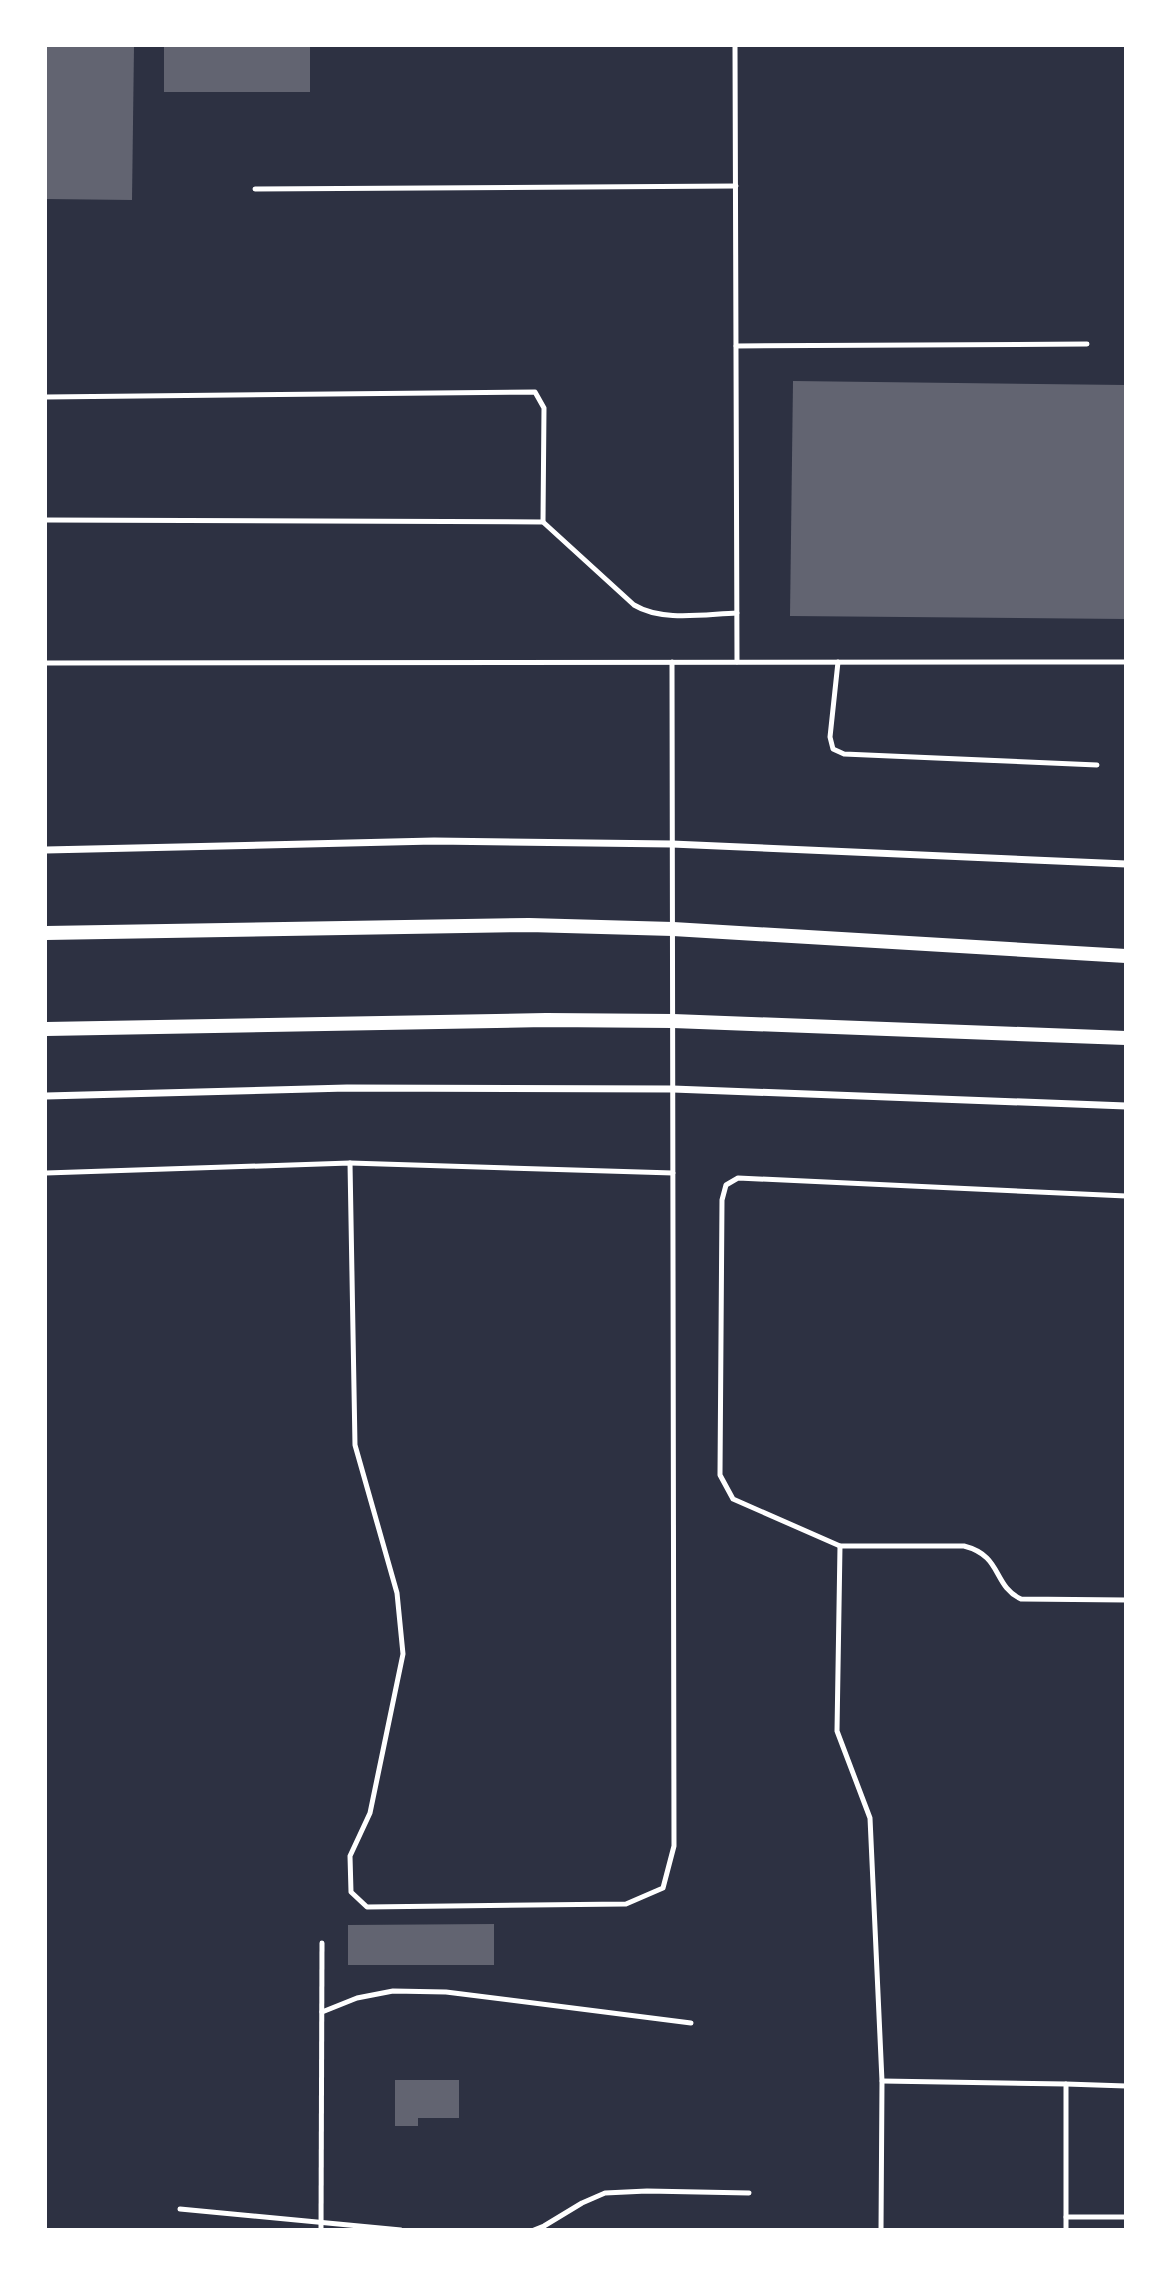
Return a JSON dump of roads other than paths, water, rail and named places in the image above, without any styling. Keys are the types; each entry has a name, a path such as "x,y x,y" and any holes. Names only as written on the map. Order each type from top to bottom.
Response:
{"main road":[{"path":"46,933 529,925 673,929 1125,956"},
{"path":"46,1029 673,1021 1125,1038"}],"street":[{"path":"46,850 434,841 672,844 1125,864"},
{"path":"46,1096 347,1088 673,1089 1125,1106"}],"lane":[{"path":"735,46 737,662"},
{"path":"255,189 736,186"},
{"path":"736,346 1087,344"},
{"path":"46,397 535,392 544,408 543,523"},
{"path":"46,520 543,523 634,605 645,611 664,614 737,613"},
{"path":"350,1163 355,1445 397,1593 403,1654 370,1813 349,1856 351,1892 368,1907 626,1904 663,1888 674,1846 672,662"},
{"path":"838,662 830,737 833,749 844,754 1097,765"},
{"path":"46,663 1125,662"},
{"path":"46,1173 350,1163 673,1174"},
{"path":"1125,1196 738,1178 726,1185 722,1200 720,1475 733,1499 839,1546 964,1546 978,1549 987,1556 1012,1595 1021,1599 1125,1600"},
{"path":"839,1546 837,1731 870,1818 882,2081 881,2230"},
{"path":"321,1943 321,2230"},
{"path":"322,2012 357,1998 393,1991 446,1992 691,2023"},
{"path":"882,2081 1125,2085"},
{"path":"1066,2084 1066,2230"},
{"path":"534,2230 606,2193 749,2193"},
{"path":"180,2208 401,2230"},
{"path":"1066,2217 1125,2217"}]}
